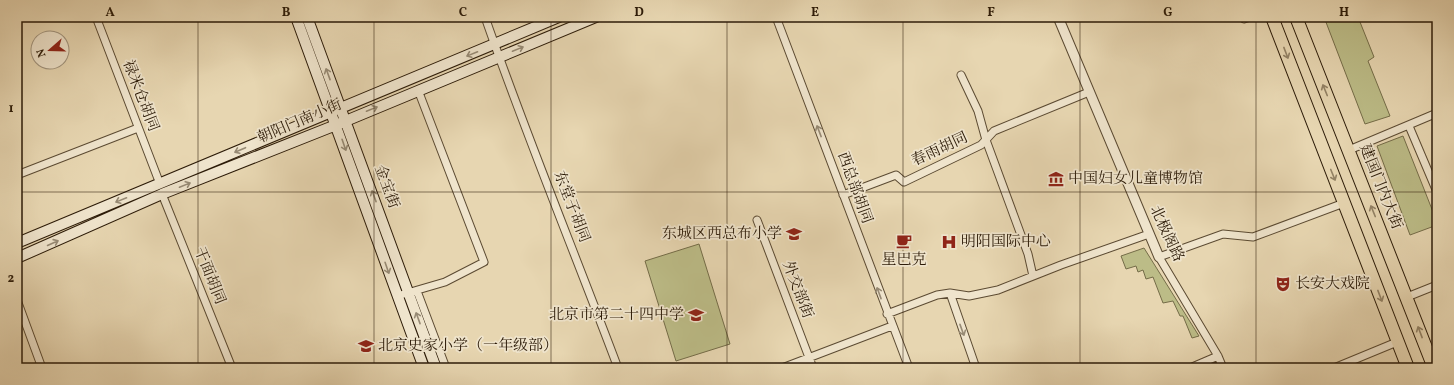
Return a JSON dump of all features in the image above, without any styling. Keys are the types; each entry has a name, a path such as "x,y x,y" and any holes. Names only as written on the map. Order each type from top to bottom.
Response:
{"highway":[{"path":"1272,17 1408,368"},
{"name":"建国门内大街","path":"1296,17 1434,368"}],"main road":[{"name":"金宝街","path":"296,17 336,110 346,120 413,292 436,368"},
{"name":"金宝街","path":"308,17 336,110 336,125 424,368"},
{"name":"朝阳门南小街","path":"17,243 559,17"},
{"name":"朝阳门南小街","path":"17,258 162,194 336,125 596,17"}],"street":[{"name":"禄米仓胡同","path":"96,17 160,184"},
{"name":"东堂子胡同","path":"485,17 498,57 568,235 618,368"},
{"name":"西总部胡同","path":"776,17 887,314 909,368"},
{"name":"北极阁路","path":"1061,18 1089,92 1159,257 1218,356 1223,368"},
{"path":"961,75 978,111 986,140 1028,254 1033,276"},
{"path":"397,296 445,282 484,262 418,90"},
{"name":"春雨胡同","path":"843,195 896,175 904,182 981,146 994,131 1089,92"},
{"path":"1349,150 1410,126 1437,113"},
{"path":"1410,126 1437,192"},
{"path":"17,175 138,128"},
{"name":"干面胡同","path":"162,194 232,368"},
{"path":"1159,257 1223,234 1253,237 1344,203"},
{"name":"外交部街","path":"757,220 813,368"},
{"path":"887,314 937,295 950,293 969,296 998,290 1149,234"},
{"path":"1407,297 1437,285"},
{"path":"413,292 446,368"},
{"path":"950,293 976,368"},
{"path":"17,300 42,368"},
{"path":"782,368 810,359 892,326"},
{"path":"1334,368 1397,342"},
{"path":"1190,368 1218,356"}],"green space":[{"path":"1324,17 1358,17 1374,57 1368,61 1390,116 1365,124"},
{"path":"1403,136 1437,222 1437,225 1410,235 1377,146"},
{"path":"699,244 730,344 676,361 645,261"},
{"path":"1144,248 1199,336 1192,338 1183,316 1180,316 1173,301 1163,303 1153,277 1146,279 1143,270 1138,272 1136,266 1126,269 1121,256"}],"place":[{"name":"中国妇女儿童博物馆","path":"1056,179"},
{"name":"东城区西总布小学","path":"794,234"},
{"name":"星巴克","path":"904,241"},
{"name":"明阳国际中心","path":"949,242"},
{"name":"长安大戏院","path":"1283,284"},
{"name":"北京市第二十四中学","path":"696,315"},
{"name":"北京史家小学（一年级部）","path":"366,346"}]}
